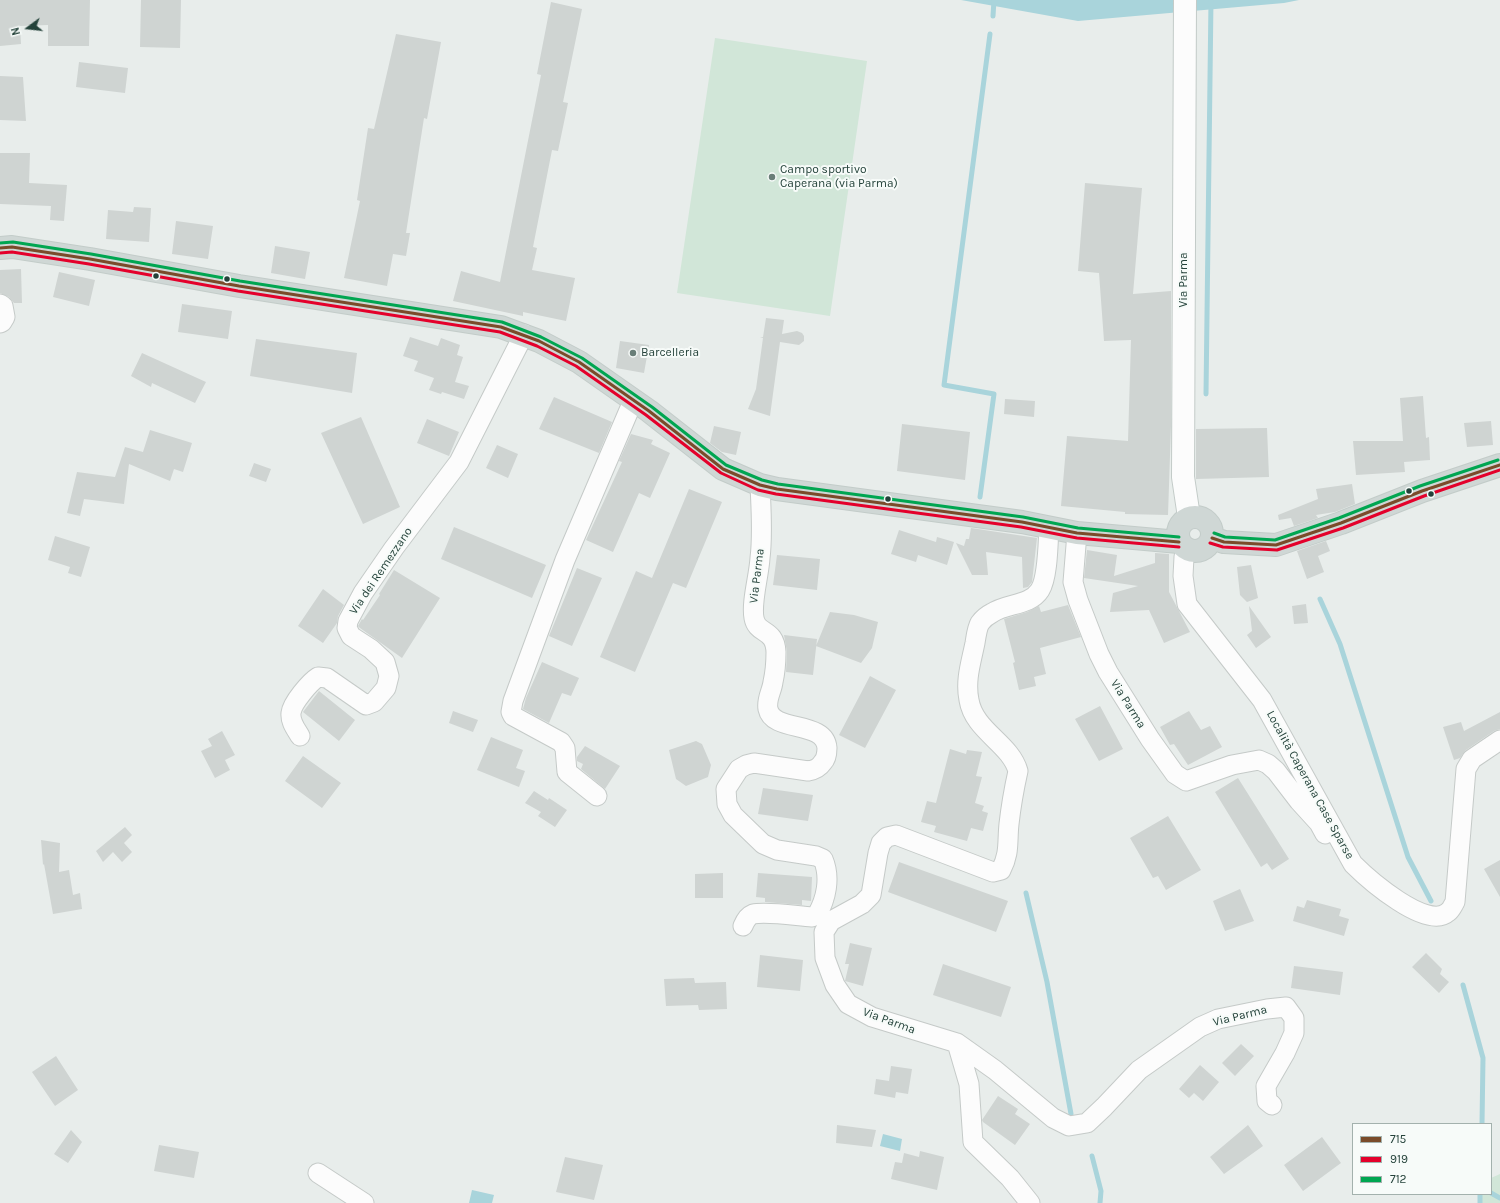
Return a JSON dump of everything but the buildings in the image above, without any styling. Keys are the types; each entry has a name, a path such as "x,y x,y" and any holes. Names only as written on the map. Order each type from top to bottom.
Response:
{"main road":[{"name":"Via Parma","path":"1185,0 1183,477 1189,517"},
{"path":"0,248 12,248 90,259 246,287 501,327 524,334 579,362 649,411 723,469 760,485 784,490 1022,522 1077,533 1183,546 1194,552 1202,550 1208,546 1212,538 1212,531 1209,524 1204,519 1189,517 1183,521 1177,535 1183,546"},
{"path":"1212,538 1224,542 1276,545 1341,523 1422,491 1500,465"}],"street":[{"path":"0,304 3,306 4,318 0,323"},
{"name":"Via dei Remezzano","path":"300,736 292,724 291,712 311,681 318,677 327,678 366,705 374,702 386,688 389,676 385,662 371,649 351,636 347,628 348,621 364,593 394,548 459,462 524,334"},
{"path":"597,796 567,772 565,748 560,742 512,716 511,712 513,701 565,560 633,401"},
{"name":"Via Parma","path":"743,926 747,918 753,914 764,913 812,918 817,915 824,903 827,883 826,866 823,859 816,856 777,850 763,844 733,815 727,804 726,789 739,769 746,765 754,763 808,771 816,770 824,761 827,750 826,741 817,732 785,724 773,717 768,709 768,697 775,670 775,641 758,627 754,620 753,606 761,552 760,485"},
{"name":"Via Parma","path":"1049,527 1044,582 1040,591 1032,598 992,612 980,622 968,671 967,685 969,702 976,718 1006,750 1016,763 1018,772 1008,826 1008,848 1006,860 1002,870 993,872 984,870 896,835 887,838 881,843 878,853 871,895 862,904 831,920 824,932 825,958 835,985 848,1004 872,1017 957,1043 995,1070 1053,1118 1069,1126 1087,1123 1139,1070 1200,1028 1218,1019 1267,1008 1286,1008 1294,1018 1294,1033 1266,1086 1266,1101 1272,1105"},
{"name":"Via Parma","path":"1077,533 1073,582 1078,600 1099,654 1108,672 1150,739 1175,774 1186,782 1232,765 1259,760 1268,764 1319,823 1332,846 1337,850 1346,851"},
{"name":"Località Caperana Case Sparse","path":"1183,546 1183,576 1187,604 1262,700 1353,864 1368,879 1409,908 1432,917 1441,916 1448,912 1455,902 1466,769 1472,759 1500,740"},
{"path":"957,1043 969,1084 973,1142 1010,1178 1030,1203"},
{"path":"318,1173 364,1203"}],"green space":[{"name":"Campo sportivo Caperana (via Parma)","path":"715,38 867,61 830,316 677,293"},
{"path":"1500,1174 1500,1203 1482,1203 1481,1195 1492,1195 1492,1178"}],"water":[{"path":"961,0 1299,0 1284,3 1078,21"},
{"path":"883,1134 902,1139 900,1151 880,1146"},
{"path":"472,1190 494,1195 492,1203 469,1203"}],"waterway":[{"path":"993,16 994,0"},
{"path":"1206,394 1211,0"},
{"path":"980,497 994,394 944,385 990,34"},
{"path":"1320,599 1340,644 1408,857 1431,901"},
{"path":"1026,893 1047,982 1071,1114"},
{"path":"1463,985 1483,1058 1482,1123"},
{"path":"1092,1156 1101,1191 1100,1203"},
{"path":"1492,1194 1500,1198"},
{"path":"1480,1195 1480,1203"}],"transit line":[{"name":"712","path":"0,243 13,242 91,254 240,281 502,322 541,337 582,358 652,407 726,465 762,480 778,484 1023,517 1078,528 1179,537"},
{"name":"715","path":"0,248 12,247 90,259 239,286 501,327 539,341 579,362 649,411 723,469 760,485 777,489 1022,522 1077,533 1179,542"},
{"name":"919","path":"0,253 12,252 89,264 238,291 500,332 537,346 576,366 646,415 721,473 758,490 776,494 1021,527 1077,538 1179,547"},
{"name":"712","path":"1214,533 1225,537 1275,540 1339,518 1420,486 1498,460"},
{"name":"715","path":"1212,538 1224,542 1276,545 1341,523 1422,491 1500,465"},
{"name":"919","path":"1210,543 1223,547 1277,550 1343,528 1424,496 1500,470"}],"place":[{"name":"Campo sportivo Caperana (via Parma)","path":"772,177"},
{"name":"Barcelleria","path":"633,353"}]}
